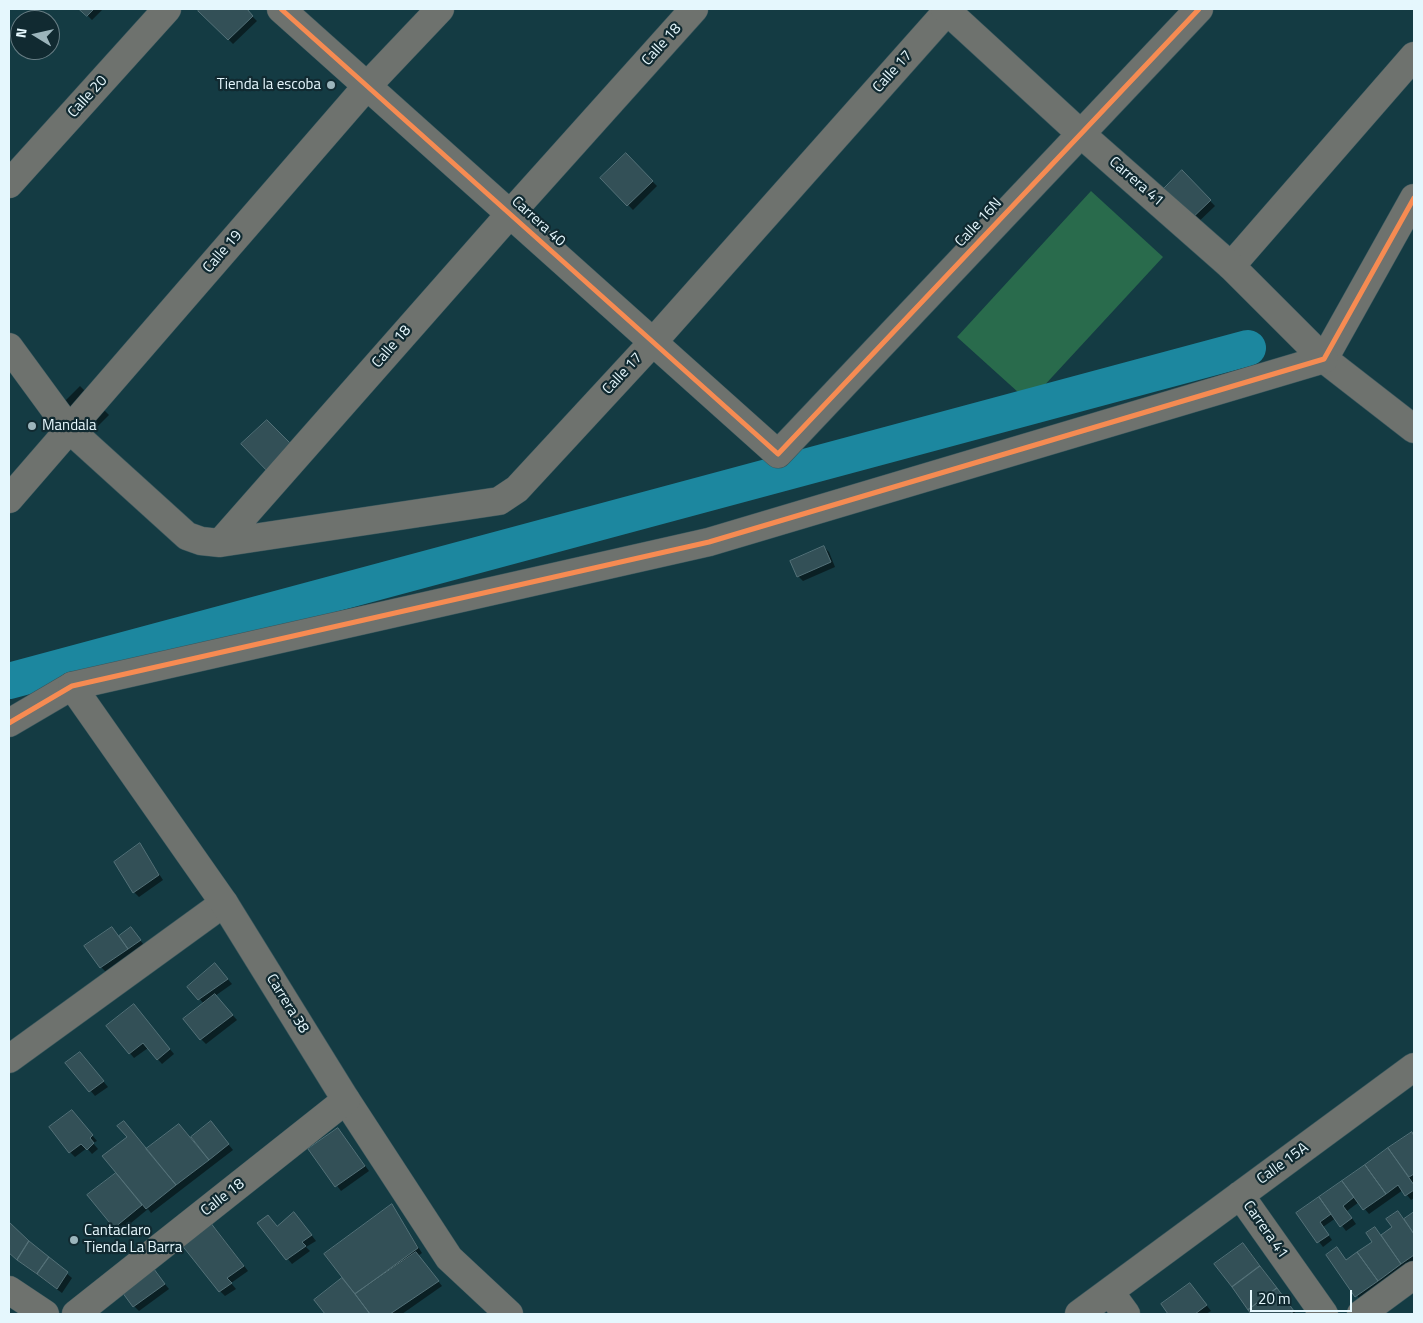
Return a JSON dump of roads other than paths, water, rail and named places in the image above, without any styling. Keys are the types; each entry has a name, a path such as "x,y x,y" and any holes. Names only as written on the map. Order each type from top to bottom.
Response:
{"street":[{"name":"Calle 20","path":"9,184 167,9"},
{"name":"Carrera 40","path":"281,9 778,454"},
{"name":"Calle 19","path":"9,499 367,86 440,9"},
{"name":"Calle 18","path":"220,543 510,214 694,9"},
{"name":"Calle 16N","path":"778,454 1198,9"},
{"name":"Carrera 41","path":"947,10 1081,134 1231,266 1324,359 1414,429"},
{"name":"Calle 17","path":"220,543 499,501 517,489 653,342 947,10"},
{"path":"1231,266 1414,56"},
{"path":"9,723 72,686 709,542 1324,359 1414,198"},
{"path":"9,347 69,429 187,536 201,541 220,543"},
{"name":"Carrera 38","path":"72,686 224,903 346,1100 449,1258 509,1314"},
{"path":"9,1059 224,903"},
{"name":"Calle 15A","path":"1079,1314 1414,1067"},
{"name":"Calle 18","path":"76,1314 346,1100"},
{"name":"Carrera 41","path":"1240,1195 1324,1314"},
{"path":"1361,1314 1414,1275"},
{"path":"9,1290 45,1314"},
{"path":"1110,1292 1126,1314"}],"waterway":[{"path":"9,681 1248,348"}],"place":[{"name":"Tienda la escoba","path":"331,85"},
{"name":"Mandala","path":"32,426"},
{"name":"Cantaclaro Tienda La Barra","path":"74,1240"}]}
